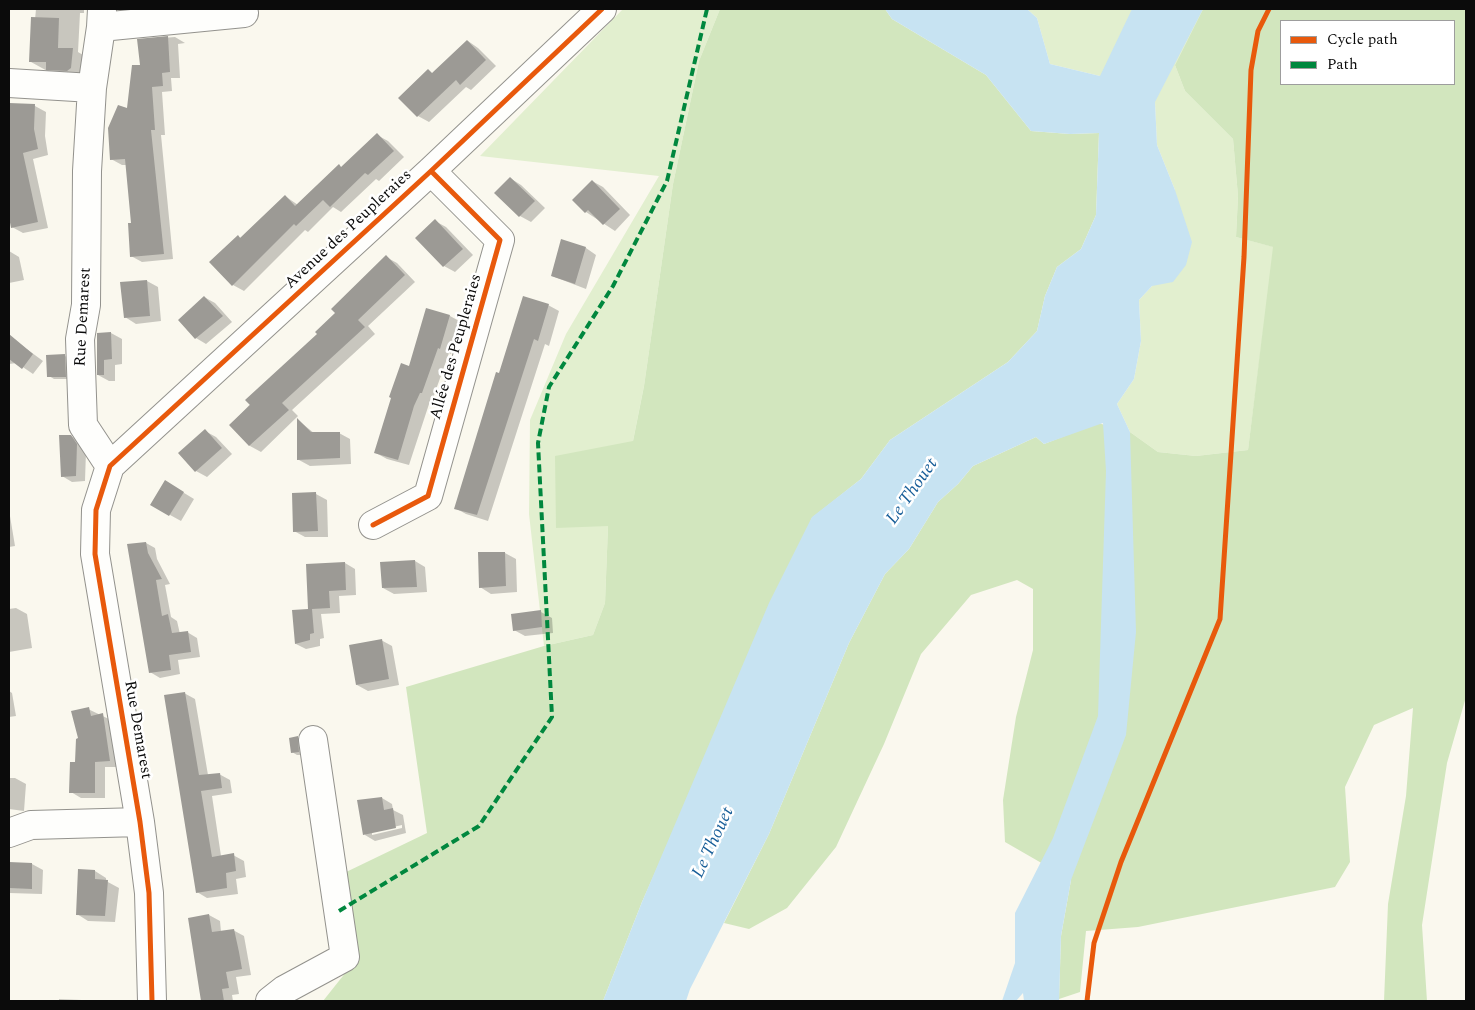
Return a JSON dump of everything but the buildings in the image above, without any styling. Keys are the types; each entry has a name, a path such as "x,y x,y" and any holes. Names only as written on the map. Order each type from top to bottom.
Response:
{"street":[{"name":"Avenue des Peupleraies","path":"110,466 431,171 602,9"},
{"path":"101,18 244,12"},
{"name":"Rue Demarest","path":"101,18 92,88 87,171 86,305 80,339 83,425 110,466 96,510 95,554 140,822 149,892 152,1001"},
{"path":"9,83 92,88"},
{"name":"Allée des Peupleraies","path":"373,525 428,496 500,240 431,171"},
{"path":"270,1001 284,990 345,957 314,740"},
{"path":"9,833 31,825 140,822"}],"green space":[{"path":"623,9 720,9 699,61 673,184 644,386 633,441 608,526 605,603 593,635 544,646 529,514 530,420 566,334 659,176 480,156"},
{"path":"720,9 885,9 892,19 986,75 1031,131 1070,134 1099,133 1096,215 1081,249 1057,267 1045,296 1037,331 1008,362 890,440 861,479 812,518 642,902 603,1001 323,1001 354,962 342,874 427,833 406,687 544,646 593,635 605,603 608,526 556,528 555,456 633,441 644,386 673,184 699,61"},
{"path":"1027,9 1203,9 1175,65 1185,91 1233,139 1238,196 1236,237 1274,247 1248,450 1196,456 1158,452 1130,432 1117,404 1134,379 1141,341 1139,300 1152,286 1175,190 1157,145 1155,102 1100,76 1050,64 1037,18"},
{"path":"1203,9 1466,9 1466,697 1447,763 1422,925 1427,1001 1384,1001 1388,904 1406,796 1413,708 1374,725 1345,787 1350,862 1335,887 1138,927 1086,931 1080,992 1059,999 1061,936 1071,880 1005,842 1003,800 1016,717 1033,650 1033,589 1017,580 971,595 921,654 884,744 836,847 787,908 749,929 724,923 769,834 849,643 885,574 909,549 938,502 958,484 973,466 1036,437 1044,444 1098,423 1130,432 1158,452 1196,456 1248,450 1273,247 1236,237 1238,196 1233,139 1185,91 1175,65"}],"water":[{"name":"Le Thouet","path":"885,9 1027,9 1037,18 1050,64 1100,76 1132,9 1203,9 1155,102 1157,145 1175,190 1192,242 1186,265 1173,282 1152,286 1139,300 1141,341 1134,379 1117,404 1130,432 1136,632 1126,735 1071,880 1061,936 1059,1001 1024,1001 1023,993 1016,1001 1002,1001 1015,963 1015,913 1053,838 1098,716 1106,471 1103,423 1044,444 1036,437 973,466 958,484 938,502 909,549 885,574 849,643 769,834 690,989 686,1001 603,1001 642,902 769,603 812,517 861,479 890,440 1008,362 1037,331 1045,296 1057,267 1081,249 1096,215 1099,133 1070,134 1031,131 986,75 892,19"}],"marked path":[{"path":"339,911 479,826 552,717 538,443 549,387 613,286 667,181 707,9"}],"cycle path":[{"path":"152,1001 149,893 140,822 95,554 96,510 110,466 431,171 602,9"},
{"path":"1087,1001 1094,943 1121,862 1220,619 1244,257 1251,70 1258,31 1269,9"},
{"path":"373,525 428,496 500,240 431,171"}]}
